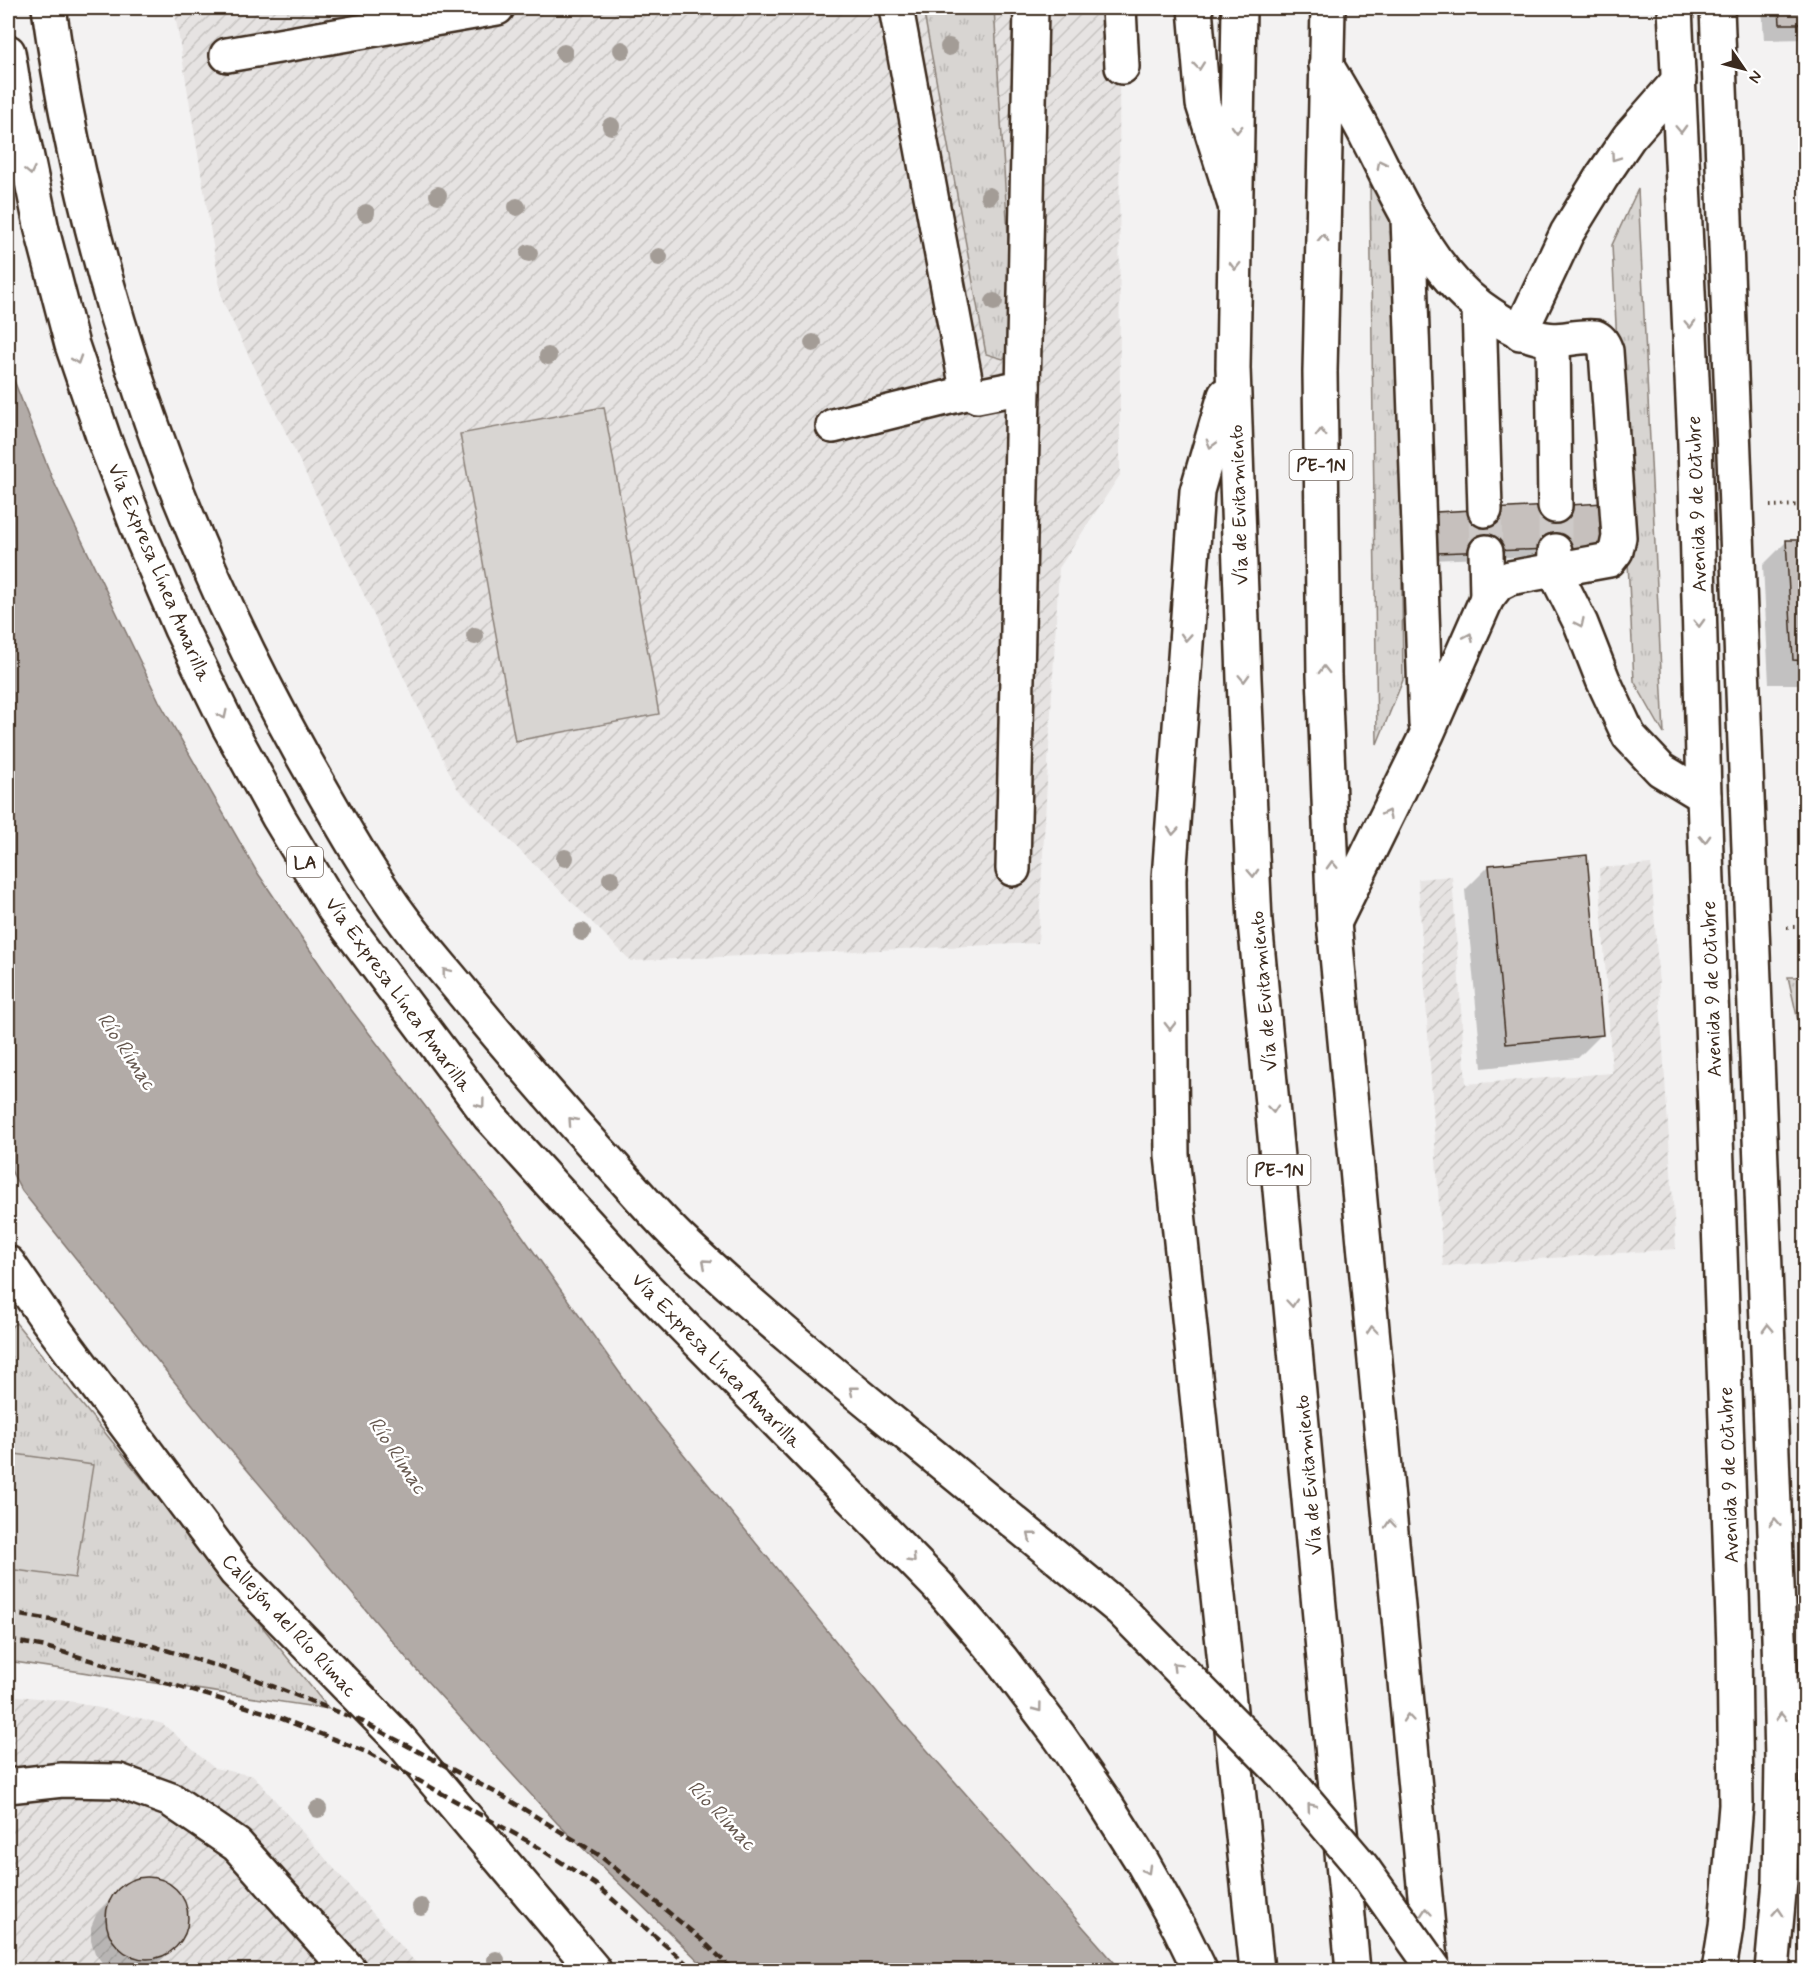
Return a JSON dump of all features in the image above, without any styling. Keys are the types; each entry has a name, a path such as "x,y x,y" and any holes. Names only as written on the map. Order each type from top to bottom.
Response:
{"main road":[{"name":"LA","path":"49,8 74,149 95,240 148,418 188,520 233,620 281,717 355,845 404,921 531,1077 682,1242 815,1359 1120,1609 1275,1766 1362,1867 1433,1971"},
{"path":"227,56 497,8"},
{"path":"896,8 964,372 970,392 977,396 1023,387"},
{"path":"1013,869 1031,8"},
{"path":"1119,8 1122,67"},
{"path":"1195,8 1203,104 1236,208"},
{"name":"Vía de Evitamiento","path":"1239,8 1233,368 1244,679 1256,922 1353,1971"},
{"name":"PE-1N","path":"1328,8 1320,372 1324,664 1334,923 1433,1971"},
{"name":"Avenida 9 de Octubre","path":"1675,8 1695,443 1704,796 1734,1659 1736,1805 1726,1927 1719,1971"},
{"name":"Avenida 9 de Octubre","path":"1717,8 1782,1759 1780,1881 1772,1971"},
{"name":"Vía Expresa Línea Amarilla","path":"8,51 18,114 42,230 72,345 105,442 141,536 181,629 228,725 279,818 334,909 490,1117 644,1287 872,1517 938,1586 1001,1659 1102,1798 1143,1863 1180,1929 1200,1971"},
{"path":"1326,65 1359,120 1408,216 1443,270 1479,307 1520,333 1553,340 1595,337 1603,343 1606,351 1618,537 1616,551 1609,560 1555,560 1498,584 1487,598 1427,734 1334,923"},
{"path":"1520,333 1567,233 1600,178 1629,138 1679,81"},
{"path":"1408,216 1427,734"},
{"path":"1479,307 1485,510"},
{"path":"1553,340 1555,506"},
{"path":"1233,368 1197,491 1169,879 1170,1062 1172,1155 1257,1971"},
{"path":"833,426 970,392"},
{"path":"1486,552 1487,598"},
{"path":"1555,560 1603,680 1629,736 1660,770 1704,796"},
{"name":"Callejón del Río Rímac","path":"12,1278 53,1328 236,1572 400,1740 594,1971"},
{"path":"8,1786 62,1780 119,1781 171,1800 237,1845 349,1971"}],"path":[{"path":"1770,506 1806,505"}],"shaded area":[{"path":"174,8 1119,8 1120,475 1059,568 1038,943 631,961 457,788 222,300"},
{"path":"1651,864 1676,1249 1443,1266 1418,879 1452,876 1466,1084 1612,1073 1599,868"},
{"path":"8,1695 76,1702 163,1724 214,1768 254,1776 422,1970 8,1970"}],"green space":[{"path":"923,8 994,8 1015,348 1003,359 986,354"},
{"path":"1370,181 1398,231 1403,680 1377,744"},
{"path":"1638,189 1664,734 1634,681 1612,245"},
{"path":"604,407 659,714 515,741 460,434"},
{"path":"1788,977 1805,977 1805,1051"},
{"path":"16,1323 329,1709 8,1661 8,1329"},
{"path":"8,1453 93,1465 75,1578 8,1569"}],"water":[{"name":"Río Rímac","path":"8,365 52,478 159,701 257,872 346,1003 497,1200 634,1393 890,1708 1121,1970 708,1970 557,1823 415,1668 205,1420 22,1191 8,1165"}],"building":[{"path":"1779,8 1806,8 1806,24 1780,24"},
{"path":"1605,503 1608,547 1436,553 1436,512"},
{"path":"1786,540 1806,540 1806,661 1793,660"},
{"path":"1587,855 1603,1035 1506,1044 1489,865"},
{"path":"147,1877 163,1880 176,1889 185,1902 188,1918 185,1934 176,1947 163,1956 147,1959 131,1956 118,1947 109,1934 106,1918 109,1902 118,1889 131,1880"}],"tunnel":[{"path":"1555,506 1555,549"},
{"path":"1485,510 1486,552"}],"railway":[{"path":"8,1613 51,1620 150,1645 242,1674 361,1721 504,1797 599,1855 702,1940 733,1970"},
{"path":"8,1640 46,1647 267,1713 369,1753 533,1844 595,1884 694,1970"}]}
